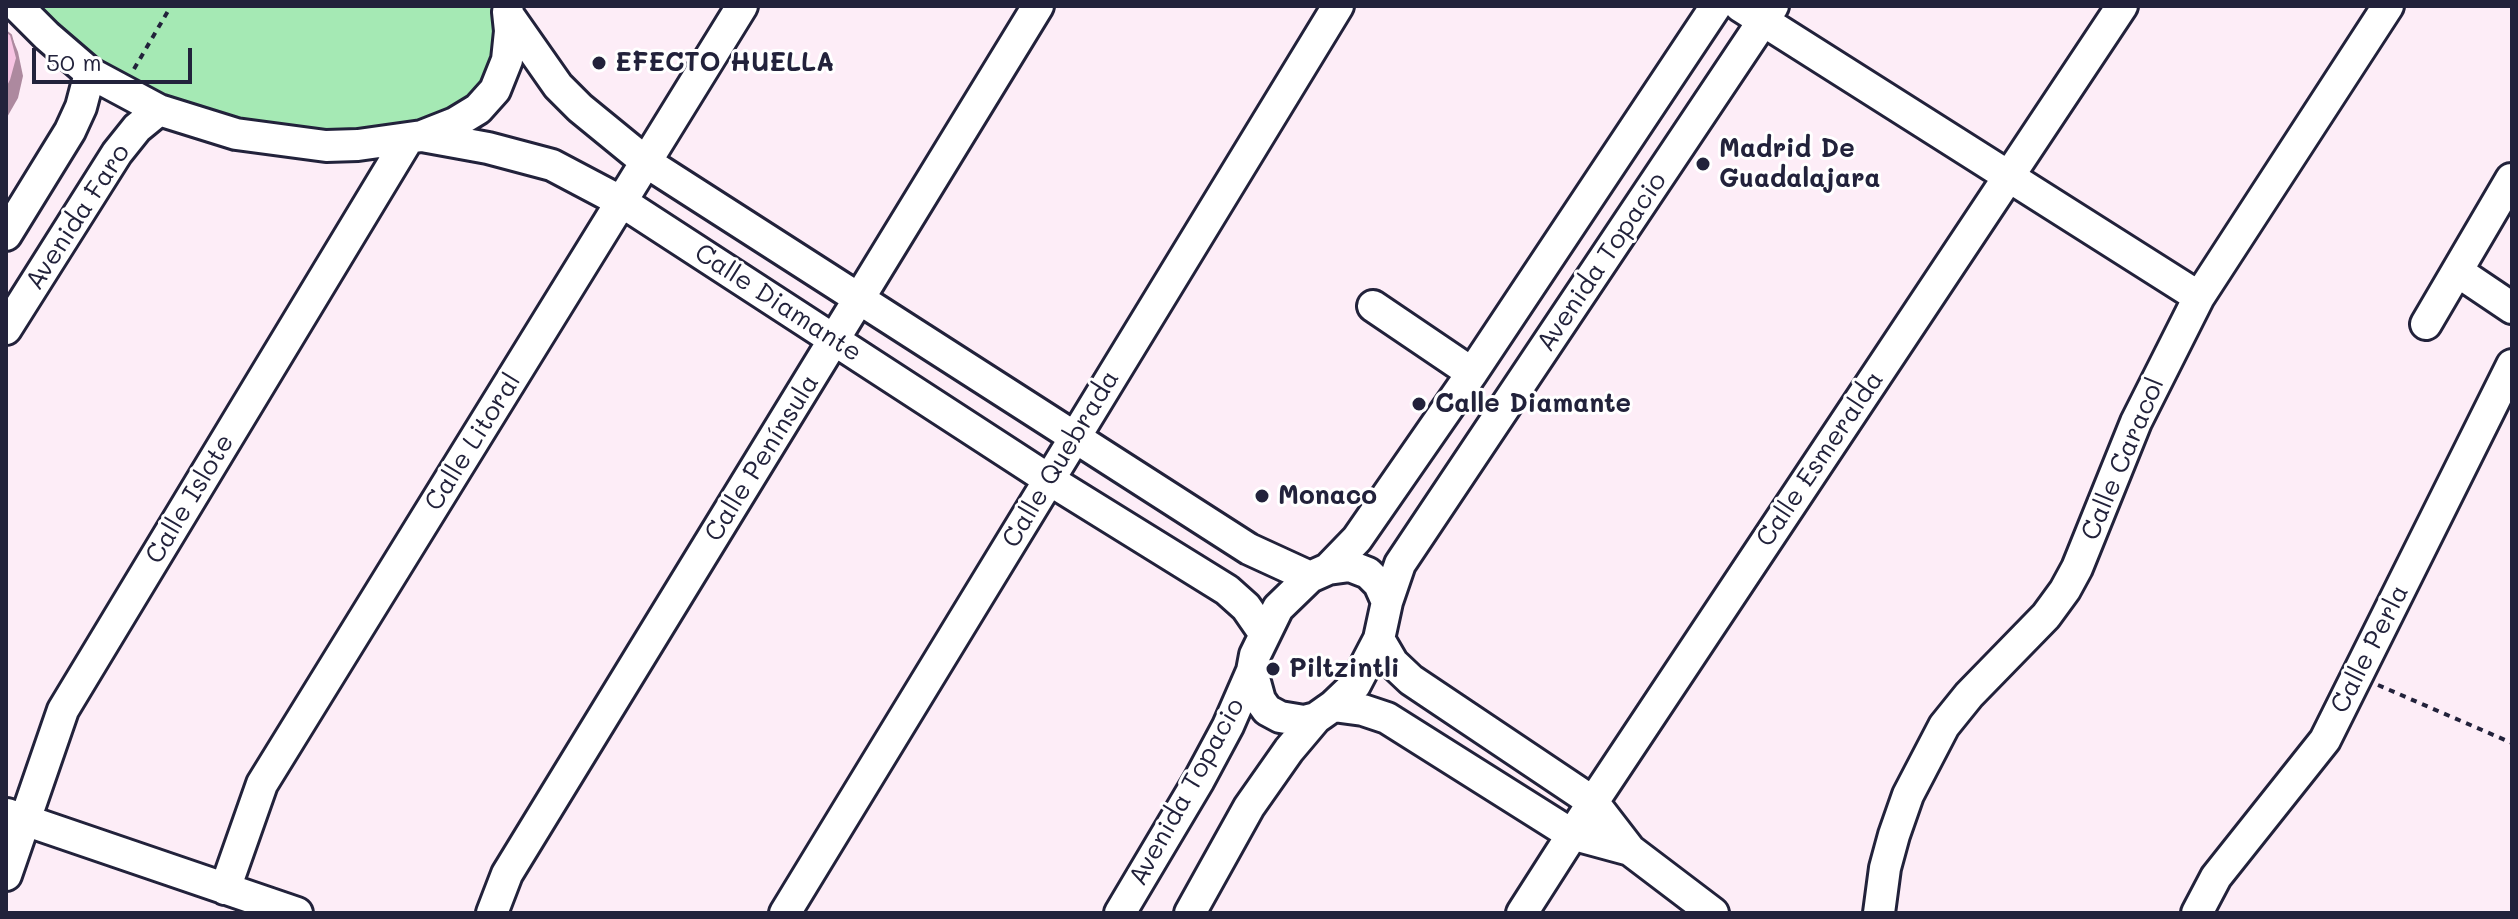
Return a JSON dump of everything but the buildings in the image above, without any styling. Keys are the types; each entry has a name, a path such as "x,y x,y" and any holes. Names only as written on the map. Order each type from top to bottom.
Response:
{"street":[{"path":"17,6 90,73 120,92 159,110 236,134 299,144 358,145 415,137 455,123 478,109 489,99 507,60 508,11"},
{"name":"Calle Litoral","path":"225,889 262,784 742,6"},
{"name":"Calle Península","path":"492,913 507,874 1038,6"},
{"name":"Calle Quebrada","path":"785,913 1338,6"},
{"name":"Avenida Topacio","path":"1319,573 1357,539 1472,373 1716,6"},
{"name":"Calle Esmeralda","path":"1522,913 1571,834 2122,6"},
{"name":"Calle Caracol","path":"1879,913 1885,868 1894,835 1908,795 1927,756 1944,726 1969,695 2046,616 2065,590 2077,568 2136,422 2199,297 2388,6"},
{"name":"Calle Diamante","path":"508,11 558,86 646,162 1249,549 1319,573"},
{"path":"1759,11 2007,177 2199,297"},
{"name":"Avenida Topacio","path":"1387,602 1400,564 1759,11"},
{"name":"Avenida Faro","path":"6,235 70,131 81,107 90,73"},
{"name":"Avenida Faro","path":"6,329 117,153 137,128 159,110"},
{"name":"Calle Diamante","path":"415,137 488,148 552,165 622,202 1048,479 1227,590 1246,607 1264,633"},
{"name":"Calle Islote","path":"6,875 16,817 63,710 415,137"},
{"path":"2426,324 2511,179"},
{"path":"2457,271 2512,308"},
{"path":"1373,306 1472,373"},
{"name":"Calle Perla","path":"2197,913 2216,877 2325,740 2512,365"},
{"path":"1190,913 1249,807 1289,750 1325,712 1355,685 1379,639 1387,602 1379,584 1368,573 1350,566 1319,573 1278,608 1264,633 1252,671 1260,700 1267,710 1292,720 1304,721 1325,712 1363,710 1387,718 1571,834 1630,850"},
{"path":"1379,639 1393,663 1411,680 1593,802 1630,850 1713,913"},
{"name":"Avenida Topacio","path":"1120,913 1207,767 1252,671"},
{"path":"16,817 297,913"}],"path":[{"path":"120,92 171,6"},
{"path":"2357,676 2512,743"}],"green space":[{"path":"36,6 492,6 497,22 495,59 478,90 454,113 364,134 296,129 221,113 164,94 110,67 63,33"}],"place":[{"name":"EFECTO HUELLA","path":"599,63"},
{"name":"Madrid De Guadalajara","path":"1703,164"},
{"name":"Calle Diamante","path":"1419,404"},
{"name":"Monaco","path":"1262,496"},
{"name":"Piltzintli","path":"1273,669"}]}
